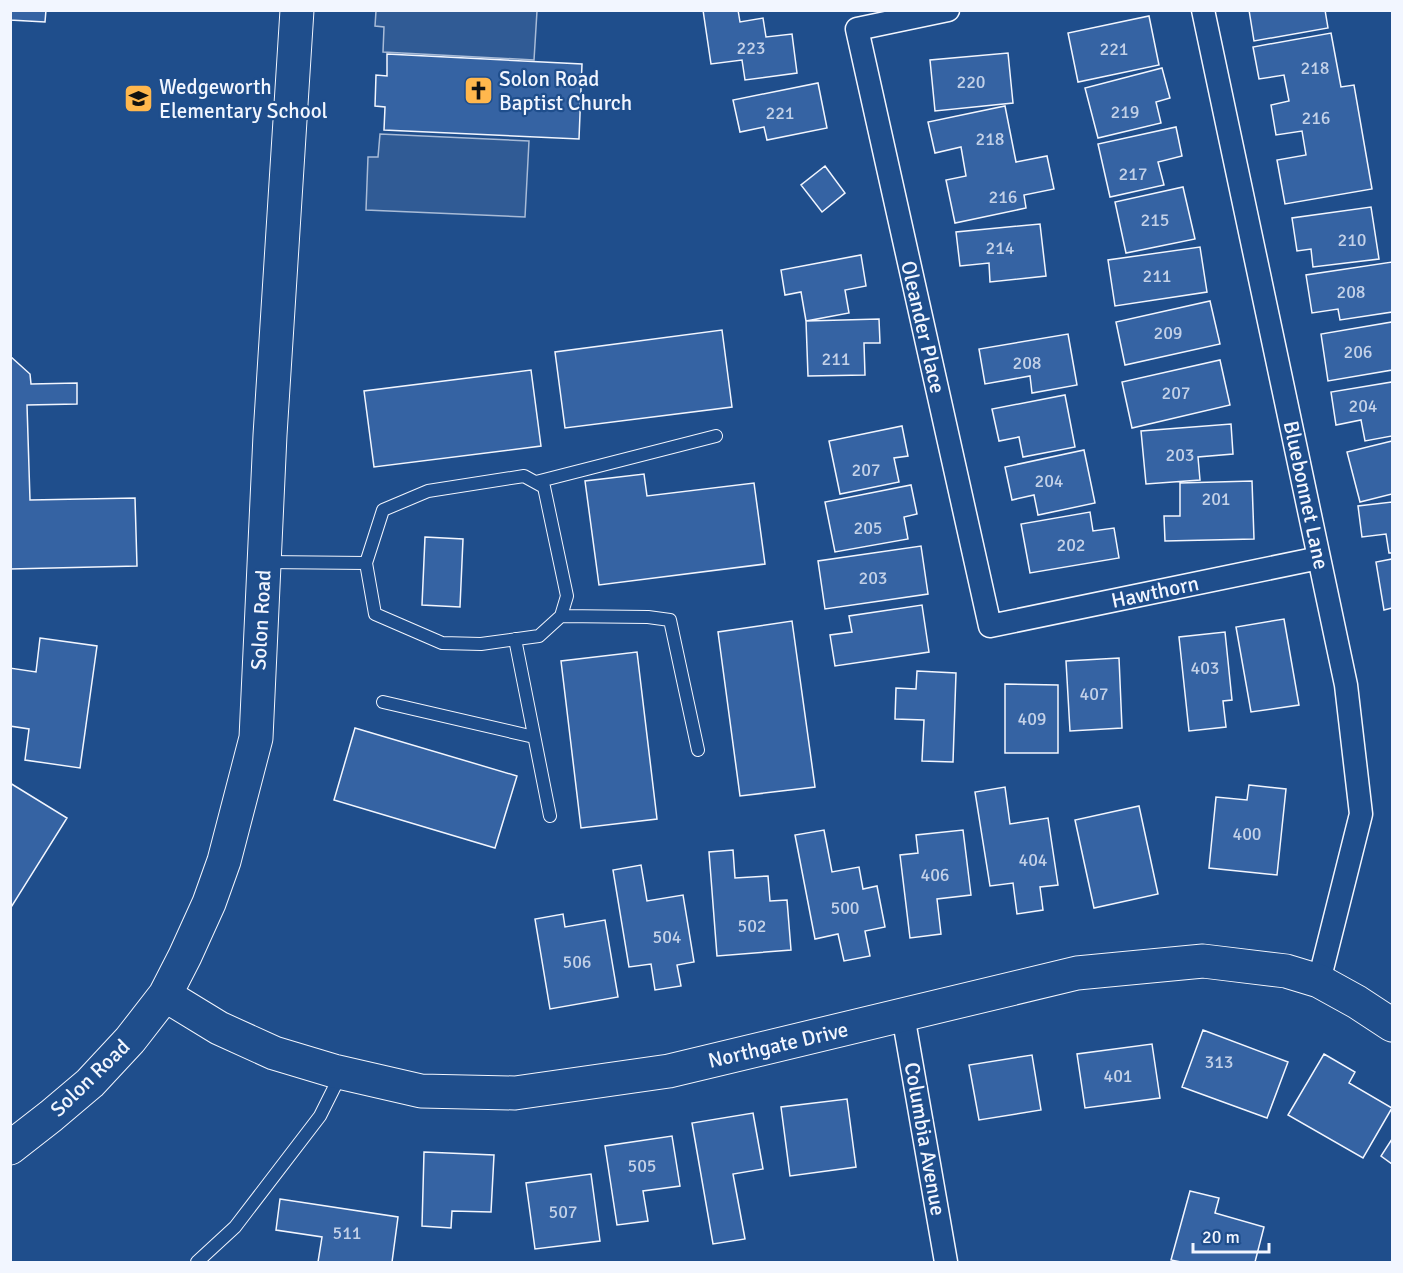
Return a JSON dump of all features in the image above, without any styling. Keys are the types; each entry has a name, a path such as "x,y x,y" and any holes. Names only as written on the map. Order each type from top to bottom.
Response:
{"street":[{"name":"Solon Road","path":"10,1148 90,1083 130,1040 165,995 209,903 224,861 256,738 270,435 297,10"},
{"name":"Oleander Place","path":"948,10 857,28 990,626"},
{"name":"Bluebonnet Lane","path":"1203,10 1346,685 1361,814 1319,981"},
{"name":"Hawthorn","path":"990,626 1319,558"},
{"name":"Northgate Drive","path":"165,995 219,1029 274,1053 342,1073 422,1090 515,1093 669,1071 1077,973 1203,961 1286,971 1319,981 1392,1025"},
{"name":"Columbia Avenue","path":"903,1015 946,1263"}],"lane":[{"path":"536,482 716,436"},
{"path":"524,476 544,487 567,596 561,616 539,636 481,644 442,643 375,614 366,563 383,510 428,491 524,476"},
{"path":"264,562 366,563"},
{"path":"561,616 648,617 670,620 698,750"},
{"path":"515,639 550,816"},
{"path":"383,702 534,736"},
{"path":"197,1263 235,1227 320,1116 342,1073"}],"shaded area":[{"path":"376,11 537,11 534,60 383,52 384,27 375,26"},
{"path":"380,134 529,141 525,217 366,210 368,157 378,157"}],"building":[{"path":"10,10 46,10 45,22 10,20"},
{"path":"703,10 738,10 740,22 763,18 766,37 792,34 797,73 745,80 742,60 711,64"},
{"path":"1249,10 1325,10 1328,28 1254,41"},
{"path":"1149,16 1159,65 1078,82 1068,33"},
{"path":"1331,33 1341,87 1354,85 1372,189 1285,204 1277,160 1306,155 1302,131 1276,135 1271,105 1289,101 1284,75 1259,79 1253,47"},
{"path":"1008,53 1013,103 935,111 930,60"},
{"name":"Solon Road Baptist Church","path":"387,54 582,64 579,139 384,130 385,107 375,106 376,75 387,76"},
{"path":"1162,68 1170,98 1156,102 1161,123 1098,138 1085,88"},
{"path":"818,83 827,128 767,140 764,127 740,132 733,100"},
{"path":"1005,106 1016,162 1047,156 1054,189 1024,195 1026,208 955,223 946,180 966,176 961,147 935,153 928,122"},
{"path":"1176,127 1182,156 1158,162 1164,185 1110,197 1098,144"},
{"path":"825,166 845,193 822,212 801,185"},
{"path":"1183,187 1195,239 1126,253 1115,202"},
{"path":"1371,207 1379,259 1313,267 1311,249 1297,251 1292,218"},
{"path":"1040,224 1046,276 990,282 989,263 960,266 956,232"},
{"path":"1200,247 1207,292 1115,306 1108,260"},
{"path":"861,255 866,286 845,290 849,313 806,321 801,292 785,295 781,270"},
{"path":"1392,262 1392,312 1340,320 1338,309 1312,313 1306,275"},
{"path":"1210,301 1220,344 1125,365 1116,322"},
{"path":"879,319 880,343 864,343 865,375 808,376 806,321"},
{"path":"1392,322 1392,370 1328,381 1321,334"},
{"path":"722,330 732,407 565,428 555,352"},
{"path":"1068,334 1077,385 1032,393 1030,376 985,384 979,349"},
{"path":"10,356 30,374 31,384 77,383 77,404 27,405 30,500 135,498 137,566 10,569"},
{"path":"1220,360 1230,405 1132,428 1122,382"},
{"path":"531,370 541,446 374,467 364,391"},
{"path":"1392,382 1392,436 1365,441 1361,420 1336,425 1331,392"},
{"path":"1065,395 1075,447 1023,457 1019,437 999,441 992,409"},
{"path":"1231,424 1233,454 1198,457 1200,480 1146,484 1141,431"},
{"path":"902,426 908,456 894,458 899,482 840,494 829,441"},
{"path":"1392,441 1392,494 1360,502 1347,452"},
{"path":"1084,450 1095,503 1038,515 1034,495 1012,500 1005,467"},
{"path":"644,474 647,496 754,483 765,564 599,585 585,481"},
{"path":"1252,481 1254,539 1165,541 1164,516 1180,516 1180,483"},
{"path":"911,485 917,514 904,517 908,539 835,552 825,502"},
{"path":"1392,502 1392,553 1389,553 1386,534 1362,537 1358,506"},
{"path":"1090,512 1093,531 1114,528 1119,558 1030,573 1021,524"},
{"path":"425,537 463,539 460,607 422,605"},
{"path":"921,546 928,594 825,609 818,561"},
{"path":"1392,559 1392,608 1384,610 1376,562"},
{"path":"922,605 929,652 835,666 830,635 852,632 849,616"},
{"path":"1284,619 1299,705 1251,712 1236,627"},
{"path":"792,621 815,787 740,796 718,632"},
{"path":"1225,632 1232,700 1223,701 1226,727 1189,731 1179,637"},
{"path":"40,638 97,646 80,768 25,760 29,729 10,726 10,668 36,672"},
{"path":"637,652 657,819 581,828 561,661"},
{"path":"1119,658 1122,728 1070,731 1066,661"},
{"path":"917,671 956,673 953,762 922,761 924,720 895,719 896,688 916,689"},
{"path":"1005,684 1058,685 1058,753 1005,753"},
{"path":"355,728 517,776 495,848 334,800"},
{"path":"10,783 67,818 10,909"},
{"path":"1249,785 1286,789 1277,875 1209,868 1216,797 1247,800"},
{"path":"1005,787 1010,824 1048,818 1058,885 1040,887 1043,910 1017,914 1013,883 990,886 975,792"},
{"path":"1139,806 1158,894 1094,908 1075,820"},
{"path":"824,830 832,872 859,867 863,889 877,886 885,927 865,931 870,956 844,961 838,934 815,939 795,835"},
{"path":"963,830 971,895 937,899 941,934 910,938 900,855 918,853 916,835"},
{"path":"733,850 735,878 768,876 770,901 787,900 791,950 717,956 709,852"},
{"path":"641,865 647,901 683,895 694,962 677,965 681,986 655,990 651,964 629,967 613,870"},
{"path":"563,914 565,927 605,920 618,997 550,1009 535,919"},
{"path":"1203,1030 1288,1062 1267,1118 1182,1087"},
{"path":"1152,1044 1160,1098 1085,1108 1077,1054"},
{"path":"1324,1054 1355,1072 1349,1083 1392,1108 1363,1158 1288,1115"},
{"path":"1032,1055 1041,1110 979,1120 969,1065"},
{"path":"847,1099 856,1167 790,1176 781,1107"},
{"path":"753,1113 763,1169 733,1174 745,1239 713,1244 692,1123"},
{"path":"672,1136 680,1186 643,1191 648,1221 617,1225 605,1146"},
{"path":"1392,1139 1392,1164 1381,1156"},
{"path":"424,1152 494,1155 491,1212 452,1211 451,1228 422,1226"},
{"path":"591,1174 600,1241 535,1249 526,1183"},
{"path":"1190,1191 1219,1198 1215,1213 1264,1227 1255,1262 1171,1260"},
{"path":"280,1199 398,1217 392,1262 318,1262 322,1237 276,1230"}],"place":[{"name":"Solon Road Baptist Church","path":"478,91"},
{"name":"Wedgeworth Elementary School","path":"138,99"}]}
